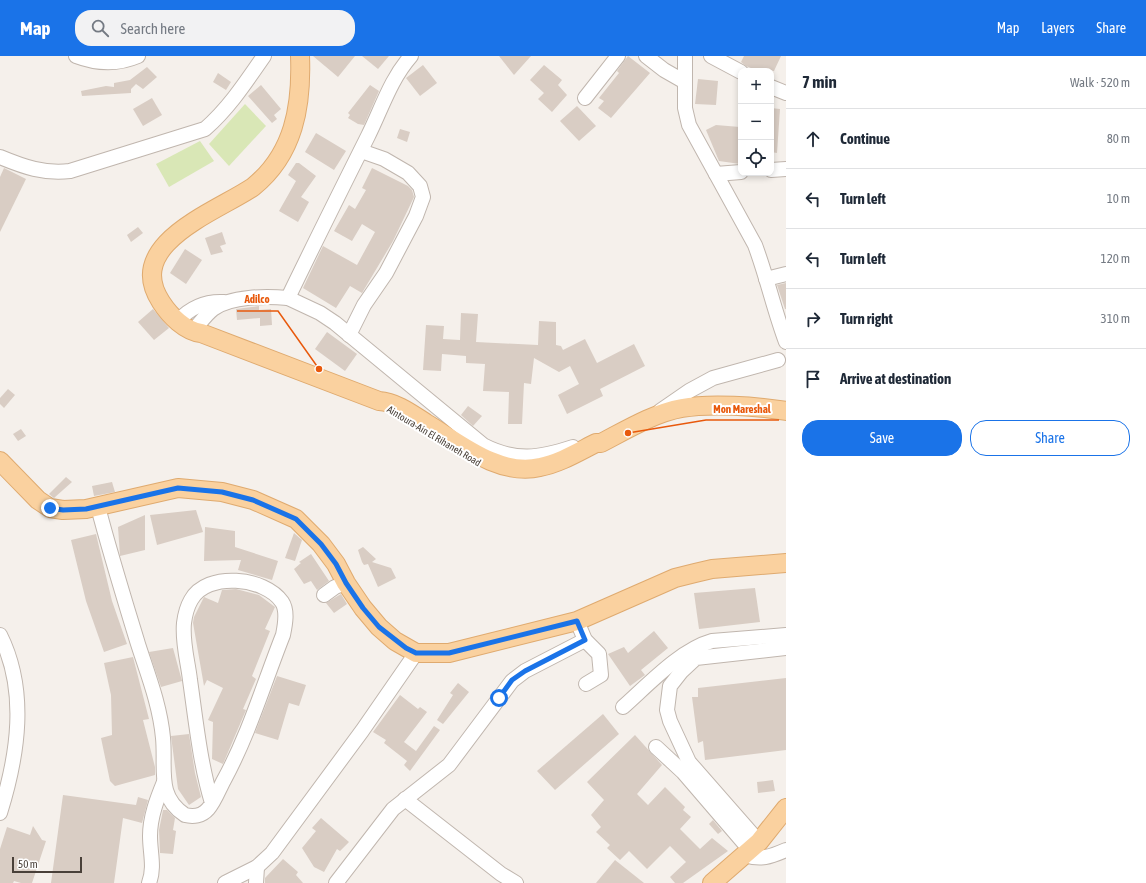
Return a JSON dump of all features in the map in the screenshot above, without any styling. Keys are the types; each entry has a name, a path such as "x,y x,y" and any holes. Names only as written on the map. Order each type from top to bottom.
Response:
{"main road":[{"name":"Aintoura-Ain El Rihaneh Road","path":"302,57 300,101 293,129 278,159 264,178 252,187 200,218 169,239 162,247 152,267 152,278 160,301 168,312 191,325 379,401 384,406 474,461 517,473 548,473 559,469 590,452 603,442 644,421 682,408 746,408 786,411"},
{"path":"0,461 45,505 63,510 98,506 178,488 222,492 253,500 296,519 321,544 336,564 346,583 379,627 406,648 416,653 449,653 577,621 675,578 712,568 786,563"},
{"path":"712,883 751,849 786,808"}],"street":[{"path":"76,56 90,61 105,63 119,62 138,56"},
{"path":"0,157 26,168 50,173 70,171 205,128 219,117 264,56"},
{"path":"288,298 361,151 389,88 397,73 411,56"},
{"path":"585,98 618,56"},
{"path":"646,56 664,70 685,82"},
{"path":"684,56 685,108 689,125 755,245 776,316 786,342"},
{"path":"711,56 738,70"},
{"path":"774,88 786,93"},
{"path":"348,335 364,305 386,273 416,216 423,198 420,186 408,173 384,159 361,151"},
{"path":"774,170 786,169"},
{"path":"716,174 738,172"},
{"path":"766,279 786,274"},
{"path":"191,325 212,309 232,302 252,297 288,298 320,313 468,434 493,450 508,455 536,457 549,455 589,441 603,442"},
{"path":"644,421 689,391 713,378 782,364 779,353 786,347"},
{"path":"98,506 117,578 158,709 164,752 165,792 169,800 185,816 203,813 212,803 240,746 285,624 285,609 277,597 265,589 241,581 213,582 192,598 187,609 184,624 185,644 200,755 212,803"},
{"path":"324,595 334,587 346,583"},
{"path":"577,621 585,640 599,654 601,675 586,684"},
{"path":"623,707 712,641 786,634"},
{"path":"0,636 15,673 18,714 15,750 0,813"},
{"path":"336,883 393,809 449,765 512,680 525,671 585,640"},
{"path":"693,654 786,648"},
{"path":"225,883 257,867 272,853 290,831 416,653"},
{"path":"693,654 670,686 667,710 670,721 689,762 758,859 773,856 786,850"},
{"path":"656,747 683,772 751,849"},
{"path":"149,883 153,865 150,849 151,824 157,798 164,782"},
{"path":"405,799 501,874 516,883"},
{"path":"256,883 257,867"}],"green space":[{"path":"245,104 266,126 229,166 209,144"},
{"path":"200,141 214,161 169,187 156,164"}],"building":[{"path":"313,56 355,56 338,77"},
{"path":"362,56 389,56 378,69"},
{"path":"499,56 531,56 514,75"},
{"path":"628,56 650,73 611,118 598,108 604,101 599,98 619,73 617,71"},
{"path":"744,56 781,56 774,71 774,68 751,68 741,62"},
{"path":"423,65 437,83 420,96 406,78"},
{"path":"544,65 562,80 558,85 567,95 552,112 538,99 544,93 530,80"},
{"path":"147,67 157,77 143,89 136,84 131,89 131,93 82,96 81,91 106,86 114,87 114,83 130,80"},
{"path":"218,73 231,82 226,90 213,82"},
{"path":"698,79 718,81 716,105 695,104"},
{"path":"261,85 281,109 274,115 277,119 272,123 248,96"},
{"path":"370,85 379,91 364,125 358,124 348,118 350,115 348,113"},
{"path":"152,98 162,115 143,126 133,109"},
{"path":"577,106 596,126 579,141 560,121"},
{"path":"774,108 780,109 777,153 774,152"},
{"path":"716,125 738,127 738,164 719,161 706,130"},
{"path":"400,129 410,132 407,142 397,138"},
{"path":"316,133 346,151 334,170 305,152"},
{"path":"296,163 299,163 316,176 301,197 309,202 298,222 279,211 296,181 288,175"},
{"path":"4,168 26,179 0,232 0,177"},
{"path":"372,168 408,186 412,190 414,197 393,241 362,293 350,286 336,308 303,288 323,246 357,265 375,232 362,224 352,241 334,231 349,205 355,209 366,190 362,188"},
{"path":"138,227 143,233 131,242 127,235"},
{"path":"222,232 226,244 220,246 223,252 211,255 205,238"},
{"path":"185,249 202,260 186,284 170,273"},
{"path":"786,283 786,309 785,309 777,285"},
{"path":"259,306 259,310 271,309 272,325 260,326 260,318 237,320 236,309"},
{"path":"153,309 169,328 154,340 138,322"},
{"path":"461,313 478,314 476,342 538,345 539,321 556,322 556,345 561,346 563,350 585,339 597,363 634,344 645,366 600,389 603,396 567,414 558,395 579,384 570,366 559,372 534,358 531,384 524,383 522,424 508,424 509,392 483,391 485,364 466,363 466,356 442,354 441,371 423,370 426,325 444,326 443,339 460,340"},
{"path":"327,332 357,354 345,371 315,349"},
{"path":"8,389 15,395 4,408 0,404 0,398"},
{"path":"468,406 482,416 473,426 461,415"},
{"path":"21,429 26,436 18,441 13,434"},
{"path":"66,477 72,482 54,498 49,494"},
{"path":"112,482 115,492 94,496 92,486"},
{"path":"196,510 203,532 157,545 150,515"},
{"path":"145,515 145,550 120,556 118,527"},
{"path":"205,527 235,531 235,547 278,561 272,580 238,570 241,560 204,561"},
{"path":"294,533 302,540 295,561 285,558"},
{"path":"96,534 112,601 127,644 104,652 86,601 71,540"},
{"path":"363,547 376,559 372,562 391,568 396,578 378,587 368,564 364,565 362,562 358,550"},
{"path":"311,554 329,581 317,590 311,581 304,584 294,569 301,563 299,562"},
{"path":"755,588 760,622 699,629 694,593"},
{"path":"236,589 259,595 275,607 265,629 270,631 252,676 256,679 243,709 246,710 223,764 212,759 213,722 208,720 223,688 207,680 204,686 193,623 194,617 204,597 218,603 222,590"},
{"path":"341,594 347,604 334,613 326,603"},
{"path":"654,631 668,648 641,670 645,675 630,686 608,654 624,647 628,653"},
{"path":"173,648 182,681 161,687 149,652"},
{"path":"133,657 149,719 143,720 155,767 155,775 115,786 110,781 101,738 112,735 111,695 104,663"},
{"path":"277,676 306,685 299,706 289,703 278,740 255,733"},
{"path":"786,678 786,750 705,760 703,741 698,743 692,697 698,697 698,688"},
{"path":"458,683 469,692 443,724 437,720 453,695 450,693"},
{"path":"400,695 418,709 420,707 427,712 404,742 416,751 434,726 440,730 410,771 404,765 407,761 384,743 386,740 373,732"},
{"path":"603,714 619,734 555,790 537,771"},
{"path":"189,734 195,773 201,797 189,805 178,789 171,736"},
{"path":"635,735 662,765 637,794 648,805 665,787 685,807 683,810 691,817 680,829 700,849 712,838 728,851 683,883 675,883 670,877 686,862 670,846 647,869 629,851 620,860 607,848 610,845 596,832 601,827 591,815 604,800 587,782"},
{"path":"773,780 775,791 758,793 757,782"},
{"path":"63,795 136,805 138,797 148,800 142,823 123,818 114,883 51,883"},
{"path":"163,810 167,810 175,818 173,830 176,831 173,854 160,853 159,830"},
{"path":"321,818 349,842 340,851 337,849 324,872 314,867 302,848 316,831 312,828"},
{"path":"713,820 722,831 718,834 709,824"},
{"path":"33,826 42,840 46,841 32,883 21,883 14,881 13,883 0,883 0,849 7,827 30,835"},
{"path":"283,859 298,872 296,875 303,883 265,883 265,878"},
{"path":"615,860 644,883 596,883"}],"place":[{"name":"Adilco","path":"319,369"},
{"name":"Mon Mareshal","path":"628,433"}],"route":[{"path":"50,508 63,510 86,509 178,488 222,492 253,500 296,519 321,544 336,564 346,583 363,608 379,627 395,641 416,653 449,653 577,621 585,640 525,671 512,680 499,698"}]}
